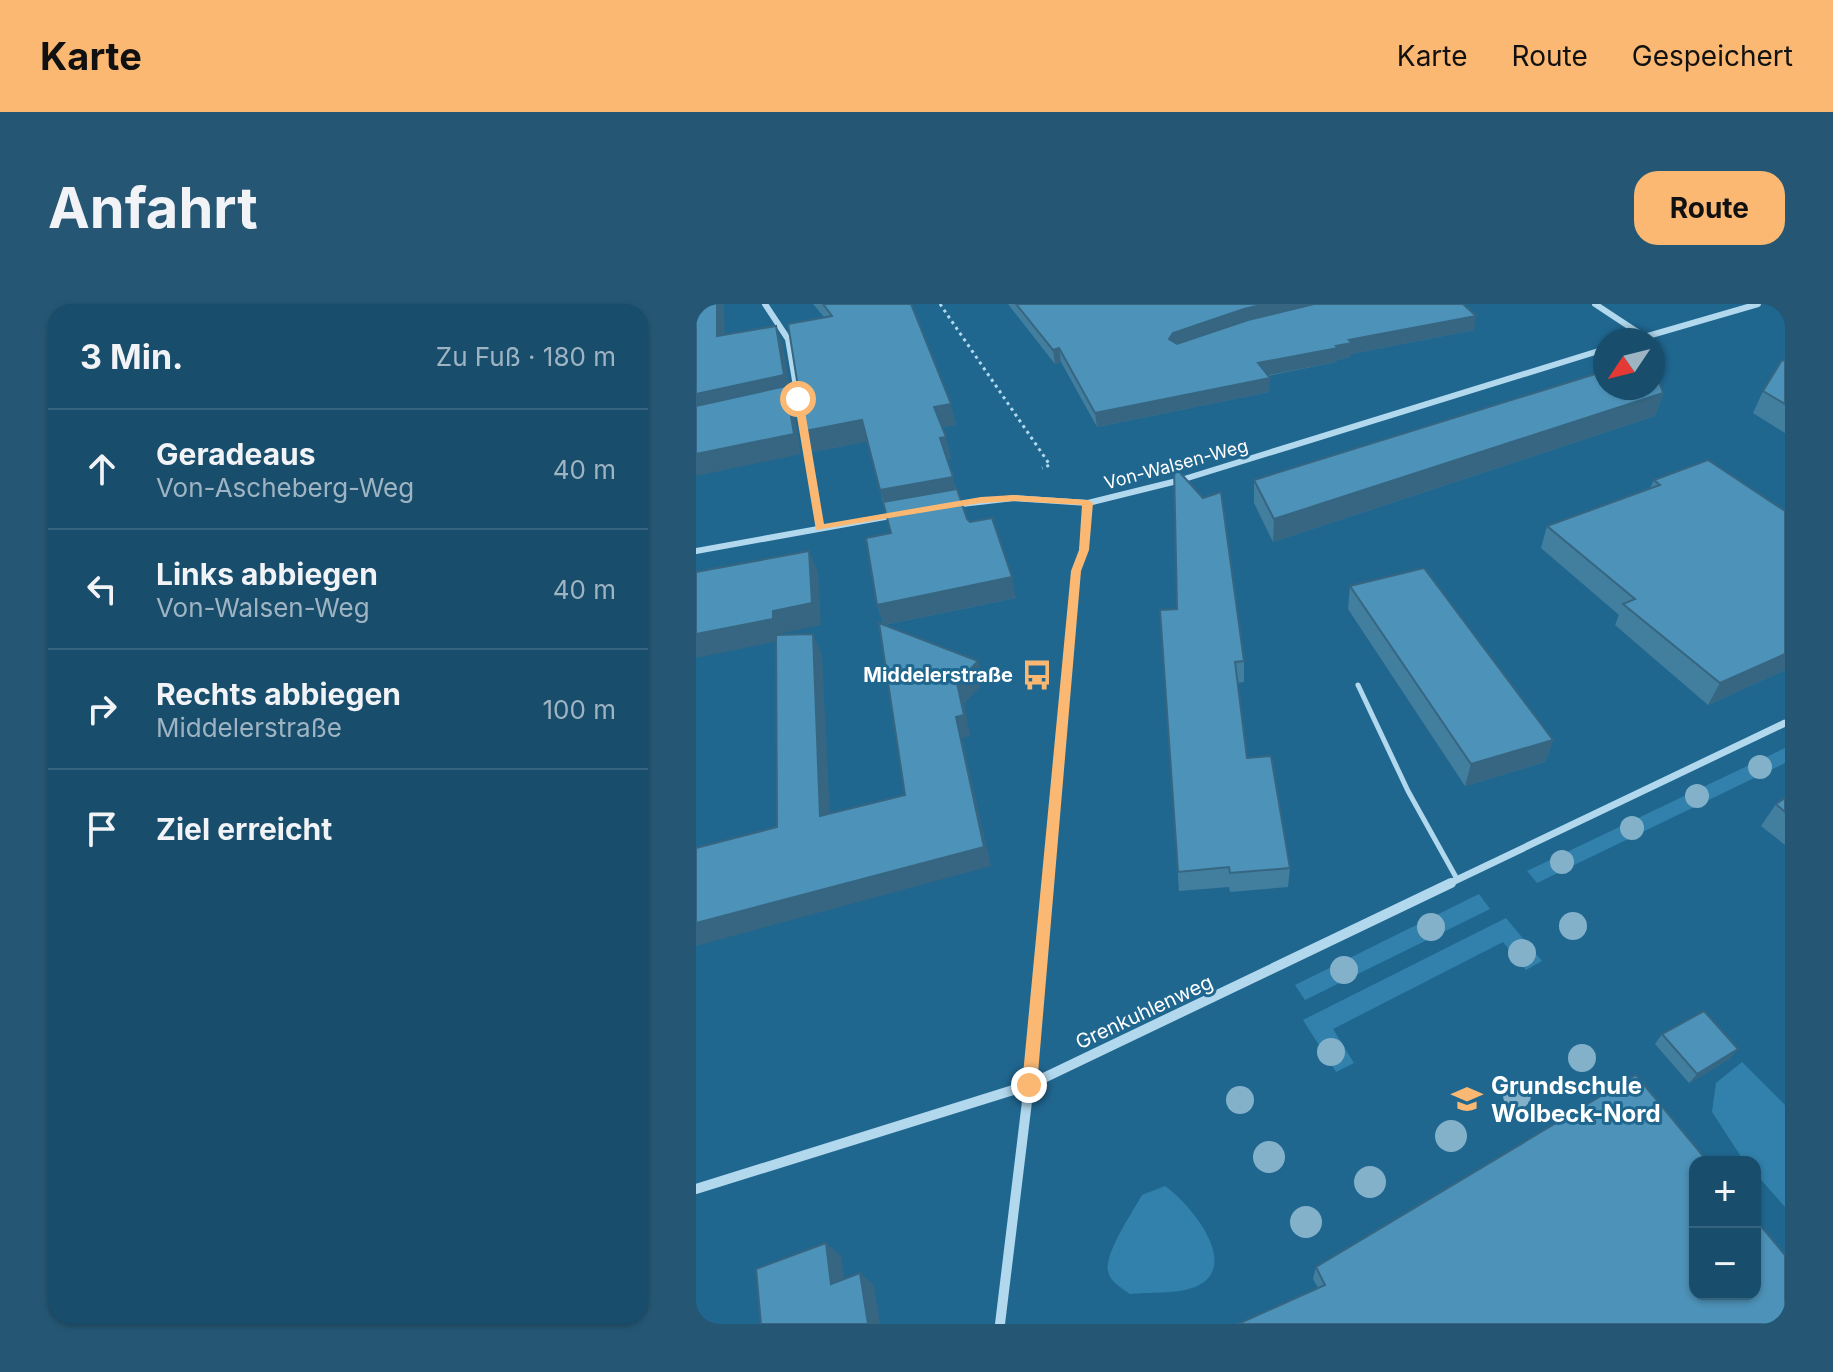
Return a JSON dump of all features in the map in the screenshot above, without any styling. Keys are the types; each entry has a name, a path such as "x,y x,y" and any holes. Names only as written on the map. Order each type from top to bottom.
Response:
{"street":[{"path":"765,304 788,339 820,528"},
{"path":"1595,304 1631,328"},
{"path":"1665,331 1758,304"},
{"name":"Von-Walsen-Weg","path":"937,507 981,500 1026,498 1088,503 1181,480 1593,353"},
{"path":"784,402 798,399"},
{"path":"1000,1324 1029,1085 1076,571 1084,550 1088,503"},
{"path":"696,551 908,513"},
{"name":"Grenkuhlenweg","path":"696,1189 1029,1085 1785,723"}],"lane":[{"path":"1358,685 1408,791 1457,879"}],"path":[{"path":"940,304 1050,465 1029,474 1026,498"}],"shaded area":[{"path":"1785,748 1785,763 1537,883 1527,871"},
{"path":"1479,894 1490,909 1305,1000 1295,985"},
{"path":"1506,918 1542,961 1526,970 1503,942 1333,1029 1354,1063 1336,1072 1303,1020"},
{"path":"1742,1062 1785,1105 1785,1207 1761,1180 1761,1156 1741,1156 1712,1112 1716,1083"},
{"path":"1165,1186 1199,1221 1214,1253 1214,1267 1207,1279 1192,1288 1130,1294 1109,1275 1110,1254 1142,1195"}],"building":[{"path":"696,304 717,304 717,336 776,326 784,375 696,394"},
{"path":"823,304 911,304 951,404 934,407 946,437 940,438 953,477 880,490 862,420 805,431 788,324 832,316"},
{"path":"1016,304 1265,304 1173,333 1169,339 1177,344 1248,320 1314,304 1463,304 1476,316 1349,340 1352,343 1336,346 1338,348 1258,363 1270,378 1095,413 1059,348 1053,350"},
{"path":"1782,360 1785,361 1785,404 1763,391"},
{"path":"1593,375 1593,400 1641,400 1274,519 1254,480"},
{"path":"786,386 794,434 696,454 696,406"},
{"path":"1708,460 1785,511 1785,654 1720,683 1623,604 1635,599 1547,526 1660,485 1654,480"},
{"path":"1174,466 1203,498 1221,492 1244,661 1235,662 1247,758 1271,756 1290,868 1230,873 1229,867 1178,872 1160,610 1177,609"},
{"path":"957,489 970,522 992,518 1012,577 877,605 866,538 891,533 883,502"},
{"path":"809,551 812,603 773,611 773,619 696,634 696,572"},
{"path":"1424,568 1553,740 1471,764 1350,586"},
{"path":"879,623 978,661 957,683 964,715 956,717 984,847 696,923 696,848 777,827 776,635 813,634 820,816 905,795"},
{"path":"1785,798 1785,812 1776,804"},
{"path":"1704,1011 1738,1049 1697,1074 1662,1034"},
{"path":"1636,1075 1703,1156 1689,1156 1689,1300 1761,1300 1761,1226 1785,1255 1785,1324 1238,1324 1325,1285 1316,1267"},
{"path":"826,1243 831,1284 860,1273 868,1324 761,1324 756,1269"}],"place":[{"name":"Middelerstraße","path":"1037,675"},
{"name":"Grundschule Wolbeck-Nord","path":"1467,1099"}],"route":[{"path":"798,399 820,528 981,500 1014,498 1088,503 1084,550 1076,571 1029,1085"}]}
